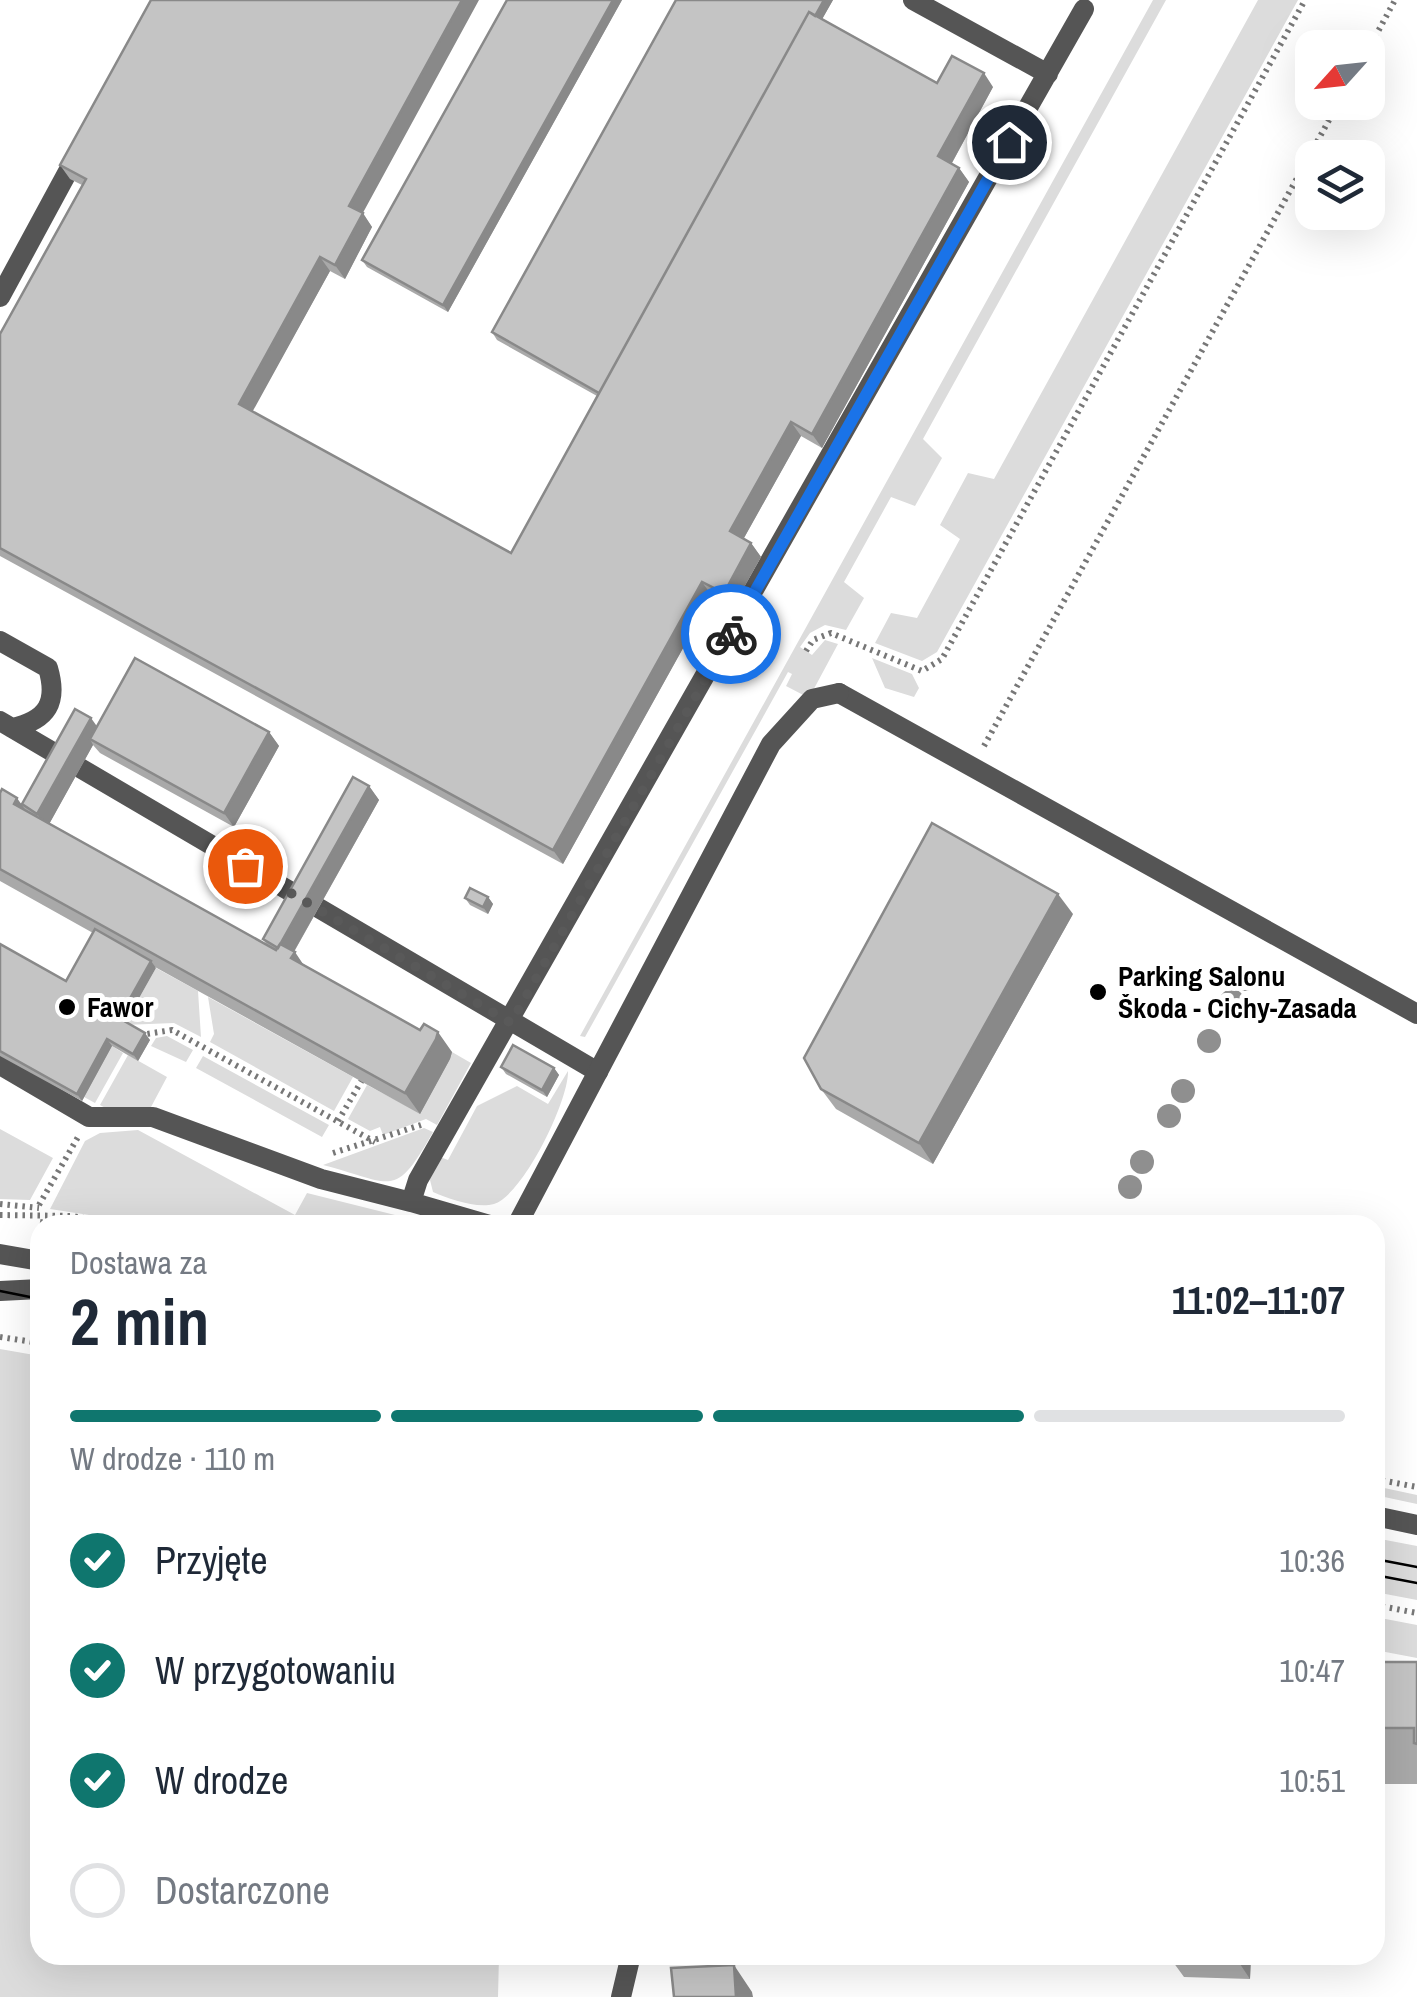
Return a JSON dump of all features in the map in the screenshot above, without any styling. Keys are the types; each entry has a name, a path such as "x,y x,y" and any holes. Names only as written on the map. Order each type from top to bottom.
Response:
{"street":[{"path":"913,0 1048,74"},
{"path":"411,1202 418,1180 479,1067 511,1023 1048,74 1080,3"},
{"path":"0,297 86,140"},
{"path":"0,641 48,668 54,690 52,706 40,718 6,724"},
{"path":"522,1215 771,744 812,699 839,693 1417,1014"},
{"path":"6,724 598,1072"},
{"path":"0,1065 89,1117 153,1118 321,1178 456,1215"},
{"path":"0,1254 30,1259"},
{"path":"0,1292 30,1290"},
{"path":"1385,1518 1417,1525"},
{"path":"621,1997 629,1965"}],"path":[{"path":"806,652 813,640 831,633 922,670 942,659 1305,0"},
{"path":"1379,30 1395,0"},
{"path":"971,769 1328,120"},
{"path":"138,1035 172,1030 375,1142"},
{"path":"338,1121 366,1073"},
{"path":"0,1204 39,1207 89,1117"},
{"path":"327,1155 424,1124 435,1129"},
{"path":"0,1215 30,1215"},
{"path":"0,1336 30,1342"},
{"path":"1385,1481 1417,1487"},
{"path":"1385,1606 1417,1613"}],"shaded area":[{"path":"1153,0 1166,0 923,439 942,458 915,506 891,497 844,582 864,598 846,630 825,625 810,633 800,647 812,655 825,640 838,644 809,698 786,686 792,674 788,672 585,1037 580,1036"},
{"path":"1258,0 1298,0 937,652 922,661 875,643 891,613 917,618 960,539 940,525 968,473 994,479"},
{"path":"872,658 912,674 919,688 914,697 885,688"},
{"path":"156,968 198,991 201,1037 174,1023 124,1025"},
{"path":"208,997 353,1077 334,1111 210,1042 214,1034"},
{"path":"167,1036 193,1050 186,1062 151,1046 156,1038"},
{"path":"112,1046 123,1053 95,1103 84,1097"},
{"path":"452,1052 471,1063 437,1125 426,1119 383,1135 380,1127 370,1131 348,1119 367,1085 420,1113"},
{"path":"128,1055 167,1077 151,1107 111,1111 100,1105"},
{"path":"203,1056 329,1125 322,1137 196,1068"},
{"path":"568,1071 561,1103 543,1145 506,1197 494,1204 480,1205 433,1192 429,1176 440,1157 448,1160 477,1106 517,1086 548,1104"},
{"path":"424,1128 433,1132 400,1178 378,1181 323,1165"},
{"path":"0,1129 53,1158 30,1200 0,1199"},
{"path":"138,1130 295,1215 89,1215 50,1209 85,1141 100,1133"},
{"path":"307,1193 395,1215 295,1215"},
{"path":"0,1349 30,1354 30,1965 499,1965 498,1997 0,1997"},
{"path":"1385,1488 1417,1495 1417,1504 1385,1497"},
{"path":"1385,1540 1417,1546 1417,1600 1385,1594"},
{"path":"1385,1619 1417,1625 1417,1658 1385,1652"}],"building":[{"path":"151,0 462,0 349,206 363,213 335,265 320,257 239,404 511,553 809,12 937,83 952,56 984,73 938,156 959,168 812,434 791,422 730,531 751,543 724,593 702,582 553,850 0,548 0,334 86,179 60,165"},
{"path":"507,0 613,0 443,305 362,260"},
{"path":"676,0 824,0 815,16 809,12 599,393 492,332"},
{"path":"135,658 269,732 224,813 90,739"},
{"path":"75,709 91,718 37,814 22,804"},
{"path":"353,777 369,786 278,948 263,939"},
{"path":"2,789 17,798 14,804 276,950 280,944 295,952 291,958 420,1030 424,1024 438,1032 405,1093 0,869"},
{"path":"932,823 1058,894 919,1143 821,1089 804,1058"},
{"path":"470,888 488,897 483,907 465,898"},
{"name":"Fawor","path":"95,929 151,961 119,1018 145,1033 133,1054 107,1039 77,1094 0,1051 0,944 66,981"},
{"path":"513,1045 554,1068 542,1090 501,1067"},
{"path":"1385,1662 1417,1662 1417,1744 1414,1728 1385,1728"},
{"path":"734,1965 736,1997 674,1997 671,1968"}],"tram line":[{"path":"0,1291 30,1297"},
{"path":"1385,1561 1417,1567"},
{"path":"1385,1577 1417,1583"}],"way so far":[{"path":"245,866 511,1023 731,634"}],"place":[{"name":"Parking Salonu Škoda - Cichy-Zasada","path":"1098,992"},
{"name":"Fawor","path":"67,1007"}],"route":[{"path":"731,634 1009,142"}]}
